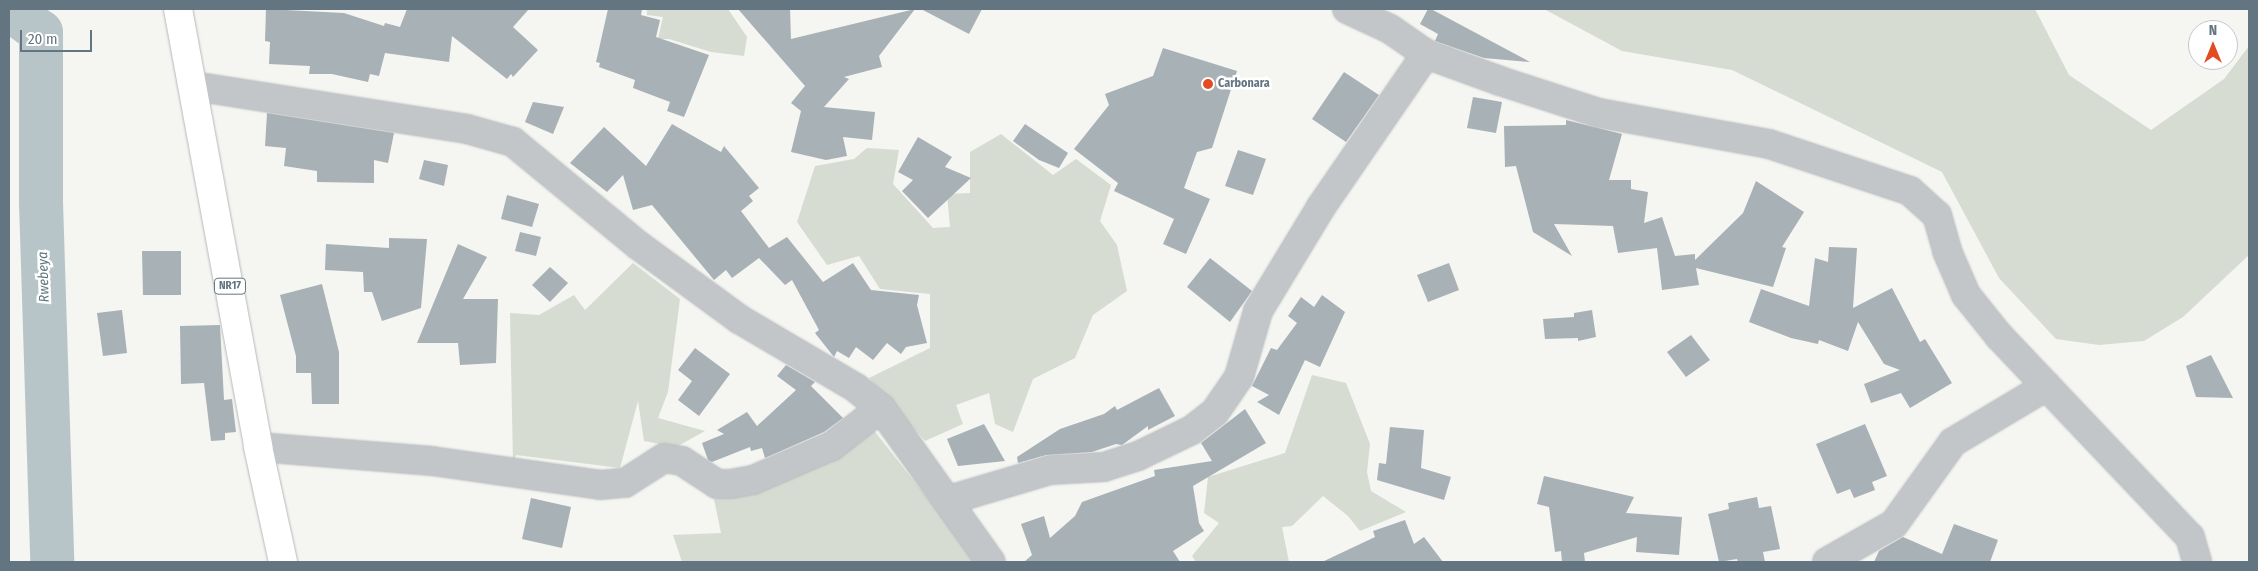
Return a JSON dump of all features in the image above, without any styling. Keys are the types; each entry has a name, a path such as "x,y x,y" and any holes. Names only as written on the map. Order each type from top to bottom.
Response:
{"main road":[{"name":"NR17","path":"178,9 258,447 283,562"}],"street":[{"path":"1347,9 1390,29 1426,54 1599,113 1769,144 1910,192 1937,215 1947,251 1966,295 2047,386 2190,537 2197,562"},
{"path":"949,500 1050,470 1104,467 1129,459 1192,430 1215,412 1239,377 1258,310 1321,207 1426,54"},
{"path":"193,86 467,129 513,142 638,245 739,318 856,388 881,408 949,500 991,562"},
{"path":"1827,562 1894,524 1953,442 2047,386"},
{"path":"258,447 432,461 609,485 625,483 664,458 682,461 717,484 730,484 753,480 832,446 881,408"}],"shaded area":[{"path":"647,9 728,9 747,37 744,56 711,52 669,39 658,39 663,17 647,15"},
{"path":"1544,9 2035,9 2069,75 2151,130 2224,79 2231,70 2238,70 2238,61 2249,46 2249,255 2183,317 2144,341 2099,345 2056,339 1999,278 1942,172 1732,70 1622,51"},
{"path":"1001,134 1053,175 1076,159 1111,185 1100,221 1117,245 1127,291 1093,315 1075,358 1033,379 1013,432 995,424 989,393 956,405 963,424 925,441 869,378 930,348 930,294 880,289 859,256 827,265 797,222 815,166 854,159 867,148 899,150 893,184 933,228 950,227 947,194 970,193 970,152"},
{"path":"633,263 680,299 668,392 658,418 705,431 676,447 644,441 638,401 620,468 516,455 513,463 510,313 539,315 574,295 585,310"},
{"path":"1312,375 1346,383 1370,444 1367,472 1371,491 1406,512 1360,531 1348,516 1323,496 1292,526 1282,527 1289,562 1196,562 1192,556 1219,523 1204,513 1208,477 1285,453"},
{"path":"872,428 978,562 682,562 673,535 721,533 714,499 744,493"}],"building":[{"path":"266,9 344,13 384,26 385,23 400,27 407,9 529,9 513,27 538,50 513,77 511,74 507,79 452,36 449,62 385,53 379,76 370,74 368,82 332,74 309,74 310,66 269,64 270,42 265,41"},
{"path":"608,9 642,9 641,15 660,20 656,37 709,55 684,117 667,111 670,102 633,88 635,80 599,67 600,63 596,62"},
{"path":"738,9 790,9 791,39 915,9 879,56 882,67 844,77 849,79 824,107 875,112 872,140 843,137 847,156 826,160 791,152 801,111 791,103 805,86"},
{"path":"921,9 982,9 969,34"},
{"path":"1428,9 1530,62 1484,58 1435,41 1438,34 1420,24"},
{"path":"1163,48 1237,71 1212,148 1197,152 1184,188 1210,199 1186,254 1163,244 1174,219 1114,191 1118,183 1074,149 1109,105 1105,94 1153,76"},
{"path":"1344,72 1379,95 1346,142 1312,119"},
{"path":"1473,97 1502,102 1496,133 1467,128"},
{"path":"533,102 564,107 553,134 525,122"},
{"path":"267,113 394,133 388,163 374,160 374,183 317,182 317,171 284,166 286,148 265,146"},
{"path":"1566,120 1622,134 1609,180 1631,180 1631,189 1648,192 1644,223 1662,217 1675,256 1695,254 1695,260 1743,213 1756,181 1804,212 1782,247 1786,248 1773,287 1696,268 1699,285 1662,290 1657,248 1618,253 1613,226 1554,224 1572,256 1533,232 1516,166 1505,167 1504,126 1566,125"},
{"path":"672,124 721,152 724,146 759,188 749,196 753,201 741,211 769,248 787,237 823,282 853,263 871,290 919,295 917,305 927,343 906,347 901,354 887,343 873,360 856,347 849,358 837,351 834,357 815,333 819,330 792,280 785,285 759,258 732,278 726,270 714,280 652,205 633,210 623,175 607,192 570,163 604,127 646,166"},
{"path":"1025,124 1068,153 1059,168 1039,160 1013,141"},
{"path":"918,137 952,157 945,167 971,178 928,218 902,191 913,180 898,172"},
{"path":"1238,150 1266,159 1253,195 1225,186"},
{"path":"424,160 448,165 444,186 419,179"},
{"path":"507,195 539,204 532,227 501,219"},
{"path":"520,232 541,237 536,256 515,251"},
{"path":"389,238 427,239 421,308 382,321 372,292 364,292 363,272 325,270 326,244 389,248"},
{"path":"458,244 487,257 463,299 498,299 496,363 460,365 458,343 417,343"},
{"path":"1829,247 1857,248 1853,308 1892,288 1920,342 1925,339 1952,383 1910,408 1901,393 1871,403 1864,384 1900,370 1884,364 1858,322 1848,351 1819,340 1818,344 1791,338 1749,322 1761,289 1809,306 1815,258 1828,262"},
{"path":"142,251 181,251 181,295 143,295"},
{"path":"1210,258 1252,291 1230,322 1187,287"},
{"path":"1449,263 1459,290 1428,302 1417,275"},
{"path":"550,267 568,283 550,302 532,285"},
{"path":"322,284 339,352 339,404 312,404 311,373 296,373 296,356 280,295"},
{"path":"1322,295 1345,312 1320,367 1305,360 1279,415 1257,402 1269,395 1252,386 1271,348 1277,350 1297,323 1288,316 1301,297 1314,307"},
{"path":"122,310 127,353 103,356 97,313"},
{"path":"1592,310 1596,337 1578,341 1578,338 1545,339 1543,319 1574,317 1574,313"},
{"path":"220,325 224,400 232,399 236,432 225,433 225,440 211,441 204,383 181,384 180,326"},
{"path":"1691,335 1710,360 1686,377 1667,352"},
{"path":"695,348 730,374 699,416 678,400 692,381 678,370"},
{"path":"2211,355 2233,398 2196,397 2186,366"},
{"path":"786,365 815,382 811,386 843,418 824,432 765,458 762,448 751,451 750,447 712,462 708,460 702,443 724,434 717,430 747,412 757,426 796,390 777,376"},
{"path":"1159,388 1175,416 1148,430 1148,426 1122,445 1116,444 1092,452 1046,455 1018,463 1017,457 1060,429 1104,414 1115,406 1117,410"},
{"path":"1245,409 1266,443 1193,486 1199,523 1204,531 1173,551 1180,562 1024,562 1032,555 1021,524 1044,516 1050,538 1075,516 1082,502 1155,476 1154,470 1212,461 1201,443"},
{"path":"984,424 1005,461 958,466 947,439"},
{"path":"1865,424 1887,476 1872,482 1875,490 1854,498 1850,489 1837,494 1816,444"},
{"path":"1390,427 1424,430 1421,468 1451,477 1444,500 1377,480 1379,463 1386,464"},
{"path":"1544,476 1634,497 1626,513 1682,517 1679,555 1636,552 1637,537 1584,553 1585,562 1562,562 1561,551 1555,552 1549,507 1537,504"},
{"path":"1757,497 1759,508 1771,506 1780,549 1763,552 1765,562 1738,562 1737,559 1719,562 1708,514 1729,509 1728,503"},
{"path":"531,498 571,507 562,548 522,539"},
{"path":"1405,520 1414,544 1424,537 1443,562 1322,562 1375,537 1373,531"},
{"path":"1954,524 1998,540 1990,562 1874,562 1879,551 1903,537 1942,554"}],"waterway":[{"name":"Rwebeya","path":"9,9 41,32 41,202 52,562"}],"place":[{"name":"Carbonara","path":"1208,84"}]}
